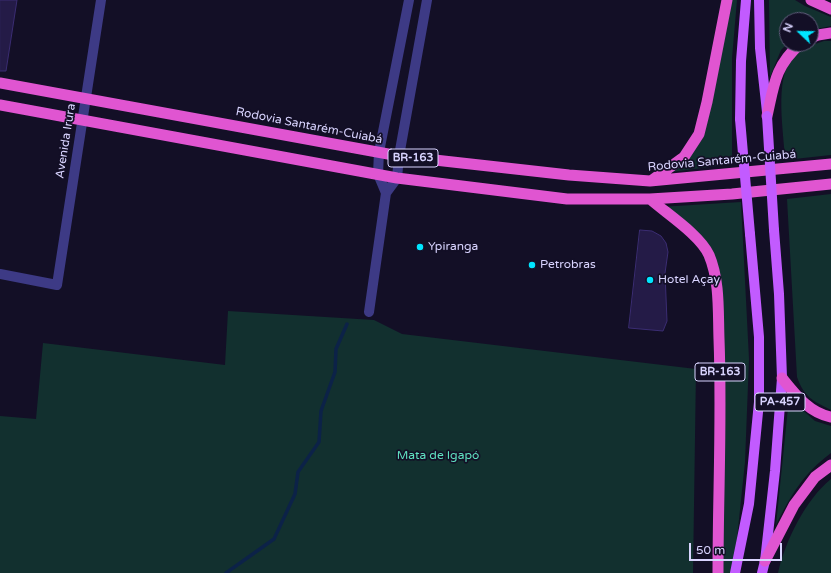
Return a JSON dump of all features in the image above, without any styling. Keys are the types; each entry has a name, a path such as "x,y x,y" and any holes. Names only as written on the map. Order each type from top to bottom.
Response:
{"highway":[{"path":"650,181 684,157 699,134 707,102 727,0"},
{"path":"811,0 831,9"},
{"path":"819,35 831,33"},
{"path":"767,116 775,80 780,66 791,52"},
{"name":"Rodovia Santarém-Cuiabá","path":"0,82 399,156 569,175 650,181 831,164"},
{"name":"BR-163","path":"0,105 397,178 567,199 650,199 732,194 831,184"},
{"name":"BR-163","path":"650,199 698,240 709,254 715,272 720,362 718,573"},
{"path":"782,378 799,400 817,412 831,417"},
{"path":"766,561 794,505 816,477 831,464"}],"main road":[{"name":"PA-457","path":"735,573 749,504 759,402 759,337 740,119 741,61 746,0"},
{"path":"759,0 760,48 767,116"},
{"name":"PA-457","path":"762,573 766,561 782,378 780,294 774,230 767,116"}],"street":[{"name":"Avenida Irura","path":"0,274 57,285 101,0"},
{"path":"386,193 378,174 379,152 409,0"},
{"path":"369,312 386,193 397,178 399,156 427,0"}],"green space":[{"path":"732,0 737,0 732,58 732,164 671,172 686,161 703,138 712,102"},
{"path":"769,0 795,0 831,17 831,26 819,28 819,12 779,12 780,52 770,77"},
{"path":"831,41 831,155 785,160 781,107 783,80 786,68 792,59 800,52 819,52 819,43"},
{"path":"831,194 831,410 810,398 806,394 797,377 787,199"},
{"path":"741,202 749,359 745,462 733,573 718,573 720,362 709,254 660,207"},
{"name":"Mata de Igapó","path":"228,311 374,320 402,334 696,369 693,573 0,573 0,416 36,419 43,343 225,365"},
{"path":"789,398 815,421 831,426 831,453 805,477 787,504 776,525"},
{"path":"831,479 831,573 778,573 791,534 805,509 822,487"}],"building":[{"path":"0,0 17,0 6,71 0,71"},
{"name":"Hotel Açay","path":"640,230 652,231 661,236 666,243 668,252 665,273 667,321 663,331 629,328"}],"waterway":[{"path":"226,573 274,539 295,494 298,472 319,442 321,411 335,372 336,349 347,324"}],"place":[{"name":"Ypiranga","path":"420,247"},
{"name":"Petrobras","path":"532,265"},
{"name":"Hotel Açay","path":"650,280"}]}
